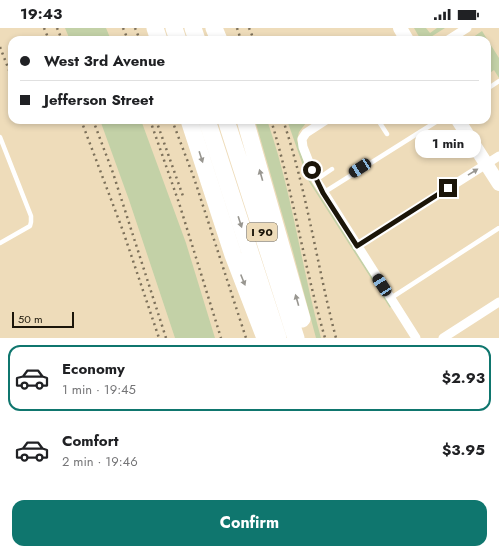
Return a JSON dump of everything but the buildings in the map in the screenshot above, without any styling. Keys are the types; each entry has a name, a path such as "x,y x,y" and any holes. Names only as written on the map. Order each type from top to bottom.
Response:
{"highway":[{"path":"190,124 233,255 266,338"},
{"name":"I 90","path":"227,124 296,338"},
{"path":"246,124 307,338"},
{"name":"I 90","path":"209,126 278,338"}],"main road":[{"path":"461,124 499,184"}],"street":[{"path":"454,36 467,28"},
{"path":"320,124 303,136 302,142 316,180 416,338"},
{"path":"357,246 499,156"},
{"path":"443,338 499,302"}],"lane":[{"path":"381,124 387,134"},
{"path":"323,193 433,124"},
{"path":"0,137 32,222 30,226 0,243"},
{"path":"316,180 332,170"},
{"path":"391,298 499,228"}],"green space":[{"path":"65,28 106,28 109,36 68,36"},
{"path":"414,28 426,28 430,33 437,28 445,28 432,36 419,36"},
{"path":"482,31 485,36 475,36"},
{"path":"491,45 499,58 499,78 494,70 491,72"},
{"path":"101,124 142,124 186,243 215,338 175,338 129,200"},
{"path":"256,124 268,124 276,147 290,201 321,338 316,338"},
{"path":"288,124 305,124 299,132 297,140 309,179 391,306 390,308 308,180"}],"railway":[{"path":"44,28 47,36"},
{"path":"57,28 60,36"},
{"path":"123,28 126,36"},
{"path":"135,28 138,36"},
{"path":"237,28 240,36"},
{"path":"249,28 252,36"},
{"path":"0,47 8,68"},
{"path":"83,124 123,231 159,338"},
{"path":"95,124 113,173 166,338"},
{"path":"151,124 179,203 221,338"},
{"path":"157,124 184,199"},
{"path":"174,124 194,178 246,338"},
{"path":"272,124 286,174 325,338"},
{"path":"284,124 299,174 336,338"}],"route":[{"path":"312,170 323,193 357,246 448,188"}]}
